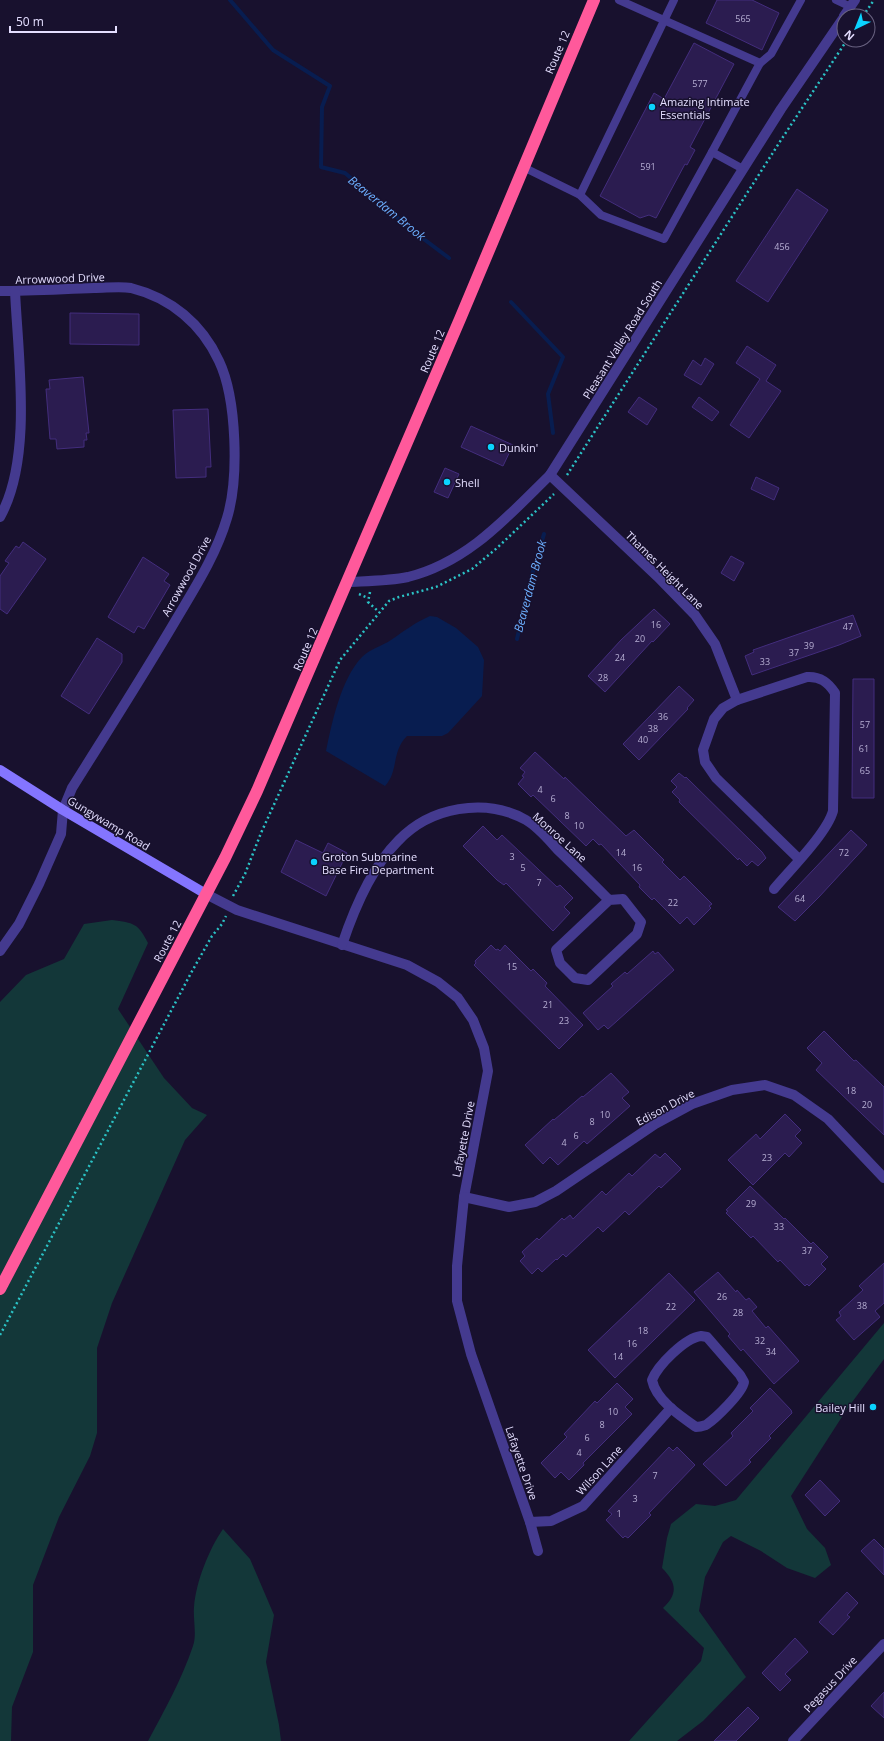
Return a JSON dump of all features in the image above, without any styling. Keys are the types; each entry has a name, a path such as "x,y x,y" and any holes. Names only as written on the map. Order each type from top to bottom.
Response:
{"highway":[{"name":"Route 12","path":"0,1289 206,894 260,784 348,582 594,0"}],"street":[{"name":"Pleasant Valley Road South","path":"348,582 407,577 434,569 459,557 509,515 550,475 743,169 836,28"},
{"name":"Arrowwood Drive","path":"0,291 128,288 150,294 174,306 195,324 212,345 223,370 233,410 235,475 228,517 219,542 208,565 162,644 72,788 63,810 60,834 39,884 19,924 0,951"},
{"path":"0,517 6,506 15,475 21,433 14,291"},
{"name":"Thames Height Lane","path":"550,475 658,577 695,615 715,644 737,700"},
{"path":"774,889 830,822 833,811 835,693 822,679 814,677 806,677 737,700 723,708 714,719 703,750 705,762 716,778 799,858"},
{"name":"Gungywamp Road","path":"0,770 63,810 206,894"},
{"name":"Monroe Lane","path":"342,945 349,925 377,868 398,841 414,828 434,817 459,808 483,807 506,811 527,821 544,835 609,900"},
{"name":"Lafayette Drive","path":"206,894 237,910 407,966 438,982 458,998 473,1020 484,1048 488,1071 464,1197 457,1266 457,1301 471,1354 530,1522 538,1551"},
{"path":"623,899 641,922 637,934 588,980 575,978 560,963 556,950 609,900 623,899"},
{"name":"Edison Drive","path":"464,1197 509,1207 535,1202 556,1191 655,1124 692,1104 732,1090 765,1084 794,1096 828,1119 884,1178"},
{"path":"693,1337 707,1337 740,1375 744,1382 740,1392 705,1426 696,1427 671,1408 653,1386 652,1380 655,1372 688,1340 693,1337"},
{"name":"Wilson Lane","path":"530,1522 551,1521 583,1506 671,1408"},
{"name":"Pegasus Drive","path":"793,1741 884,1644"}],"lane":[{"path":"620,0 760,63 759,64"},
{"path":"580,195 666,21 674,0"},
{"path":"523,167 580,195 601,215 664,239 759,64 771,54 801,0"},
{"path":"836,0 853,3"},
{"path":"712,152 743,169"}],"path":[{"path":"232,900 340,660 379,612 368,601 374,580"},
{"path":"0,1335 193,969 210,938 225,918"}],"green space":[{"path":"112,920 134,925 141,931 148,943 118,1009 164,1078 192,1108 207,1115 185,1140 112,1303 97,1348 97,1433 90,1456 59,1517 33,1585 33,1652 12,1707 11,1741 0,1741 0,1002 26,975 64,959 84,924"},
{"path":"884,1323 884,1359 847,1409 791,1496 807,1529 825,1548 831,1565 815,1578 787,1568 761,1551 731,1536 723,1542 705,1577 699,1611 746,1677 703,1721 677,1741 629,1741 701,1661 704,1648 663,1608 671,1598 674,1588 671,1579 662,1568 671,1524 696,1504 715,1506 736,1500"},
{"path":"223,1529 250,1559 274,1615 266,1662 281,1741 148,1741 178,1683 189,1658 195,1637 194,1607 197,1587 208,1556"}],"water":[{"path":"430,616 437,617 456,628 478,647 484,660 482,696 448,733 442,736 407,736 399,748 392,774 385,786 326,751 334,714 348,677 362,657"}],"building":[{"path":"717,0 752,0 779,13 762,50 706,23"},
{"path":"694,43 734,64 690,147 695,150 687,165 685,164 656,218 649,215 640,218 600,196 654,93 664,99"},
{"path":"797,189 828,210 768,302 736,281"},
{"path":"70,313 139,314 139,345 70,344"},
{"path":"747,346 776,365 766,381 781,391 749,438 730,425 760,379 736,363"},
{"path":"705,358 714,364 701,385 684,375 693,360 701,366"},
{"path":"83,377 89,433 86,433 87,440 84,440 84,447 57,449 56,439 50,439 46,389 50,389 49,380"},
{"path":"639,397 657,409 647,425 628,412"},
{"path":"699,397 719,412 712,421 692,407"},
{"path":"208,409 211,467 206,467 206,477 176,478 173,410"},
{"path":"471,426 513,445 503,466 461,447"},
{"path":"445,468 459,474 448,498 434,492"},
{"path":"756,477 779,488 774,500 751,489"},
{"path":"23,542 46,559 7,614 0,609 0,576 9,563 5,561 16,546 19,548"},
{"path":"731,556 744,563 734,581 721,573"},
{"path":"143,557 169,574 164,581 170,585 144,629 138,626 134,633 108,617"},
{"path":"654,609 670,624 653,642 652,641 605,692 588,676 621,640"},
{"path":"853,615 861,636 752,675 745,656 754,652 753,650"},
{"path":"97,638 122,654 122,662 89,714 61,696"},
{"path":"853,679 874,679 874,798 852,798"},
{"path":"679,686 694,700 687,708 688,709 639,760 623,744"},
{"path":"535,752 564,779 565,777 626,836 634,830 664,860 662,862 680,880 684,876 712,904 709,906 711,908 694,925 687,917 680,924 654,898 652,900 639,887 640,885 601,844 599,845 593,839 586,846 533,795 531,797 518,784 524,777 522,776 525,772 520,768"},
{"path":"679,773 685,778 686,777 762,852 766,858 758,866 752,861 747,866 739,858 738,860 679,802 680,800 672,792 677,787 671,781"},
{"path":"483,826 497,840 502,835 557,887 560,885 573,898 564,907 570,913 553,931 506,883 504,885 497,880 463,846"},
{"path":"851,830 867,845 795,921 778,907"},
{"name":"Groton Submarine Base Fire Department","path":"296,840 323,853 328,843 347,853 326,896 281,872"},
{"path":"491,945 496,950 498,949 500,951 505,945 531,971 533,969 547,983 545,986 583,1025 559,1049 474,965 476,963 475,961"},
{"path":"653,951 655,954 658,952 674,970 608,1029 604,1025 598,1030 583,1013 613,986 611,984 625,972 627,974"},
{"path":"824,1031 854,1061 856,1060 884,1087 884,1135 816,1070 822,1063 807,1048"},
{"path":"611,1073 629,1092 622,1098 630,1106 587,1144 584,1141 558,1165 550,1157 543,1164 525,1145 553,1119 554,1120 582,1096 583,1097"},
{"path":"785,1114 801,1130 795,1136 802,1143 789,1157 785,1153 753,1185 728,1160 756,1134 760,1139"},
{"path":"665,1153 681,1169 661,1188 659,1186 629,1215 625,1211 603,1232 598,1227 566,1257 563,1254 542,1272 538,1268 532,1274 520,1261 525,1256 522,1252 537,1238 539,1240 562,1218 564,1220 570,1215 573,1219 602,1191 606,1195 629,1173 632,1176 655,1154 660,1158"},
{"path":"750,1186 811,1244 813,1242 828,1257 821,1264 826,1269 809,1286 807,1284 805,1286 780,1260 778,1262 753,1236 751,1238 726,1213 728,1211 726,1210"},
{"path":"884,1263 884,1303 875,1311 880,1317 854,1340 836,1320 841,1316 839,1312 863,1290 859,1286"},
{"path":"718,1272 736,1292 737,1290 746,1300 749,1298 757,1307 752,1311 766,1328 768,1326 799,1361 774,1384 743,1349 741,1351 728,1336 730,1334 694,1292"},
{"path":"669,1273 695,1300 615,1378 588,1350"},
{"path":"617,1383 633,1399 625,1407 632,1414 583,1463 584,1465 569,1480 561,1472 555,1478 541,1463 567,1437 564,1434 595,1401 597,1403"},
{"path":"770,1388 791,1410 792,1413 769,1436 771,1438 749,1460 751,1462 726,1486 703,1464 733,1436 731,1433 753,1411 750,1408"},
{"path":"669,1447 673,1451 677,1447 695,1465 649,1513 651,1515 628,1538 625,1536 623,1538 606,1520 612,1514 608,1511"},
{"path":"820,1480 840,1501 825,1516 805,1495"},
{"path":"874,1539 884,1549 884,1575 861,1551"},
{"path":"847,1592 858,1603 847,1615 850,1617 833,1635 819,1622"},
{"path":"795,1638 808,1652 785,1674 791,1680 780,1691 762,1673"},
{"path":"884,1692 884,1718 871,1706"},
{"path":"748,1707 759,1718 736,1741 714,1741"}],"waterway":[{"name":"Beaverdam Brook","path":"230,0 273,50 330,86 322,107 321,167 345,173 413,231 449,258"},
{"name":"Beaverdam Brook","path":"511,302 563,357 548,394 553,433"},
{"name":"Beaverdam Brook","path":"517,639 531,578 544,534"}],"place":[{"name":"Amazing Intimate Essentials","path":"652,107"},
{"name":"Dunkin'","path":"491,447"},
{"name":"Shell","path":"447,482"},
{"name":"Groton Submarine Base Fire Department","path":"314,862"},
{"name":"Bailey Hill","path":"873,1407"}]}
